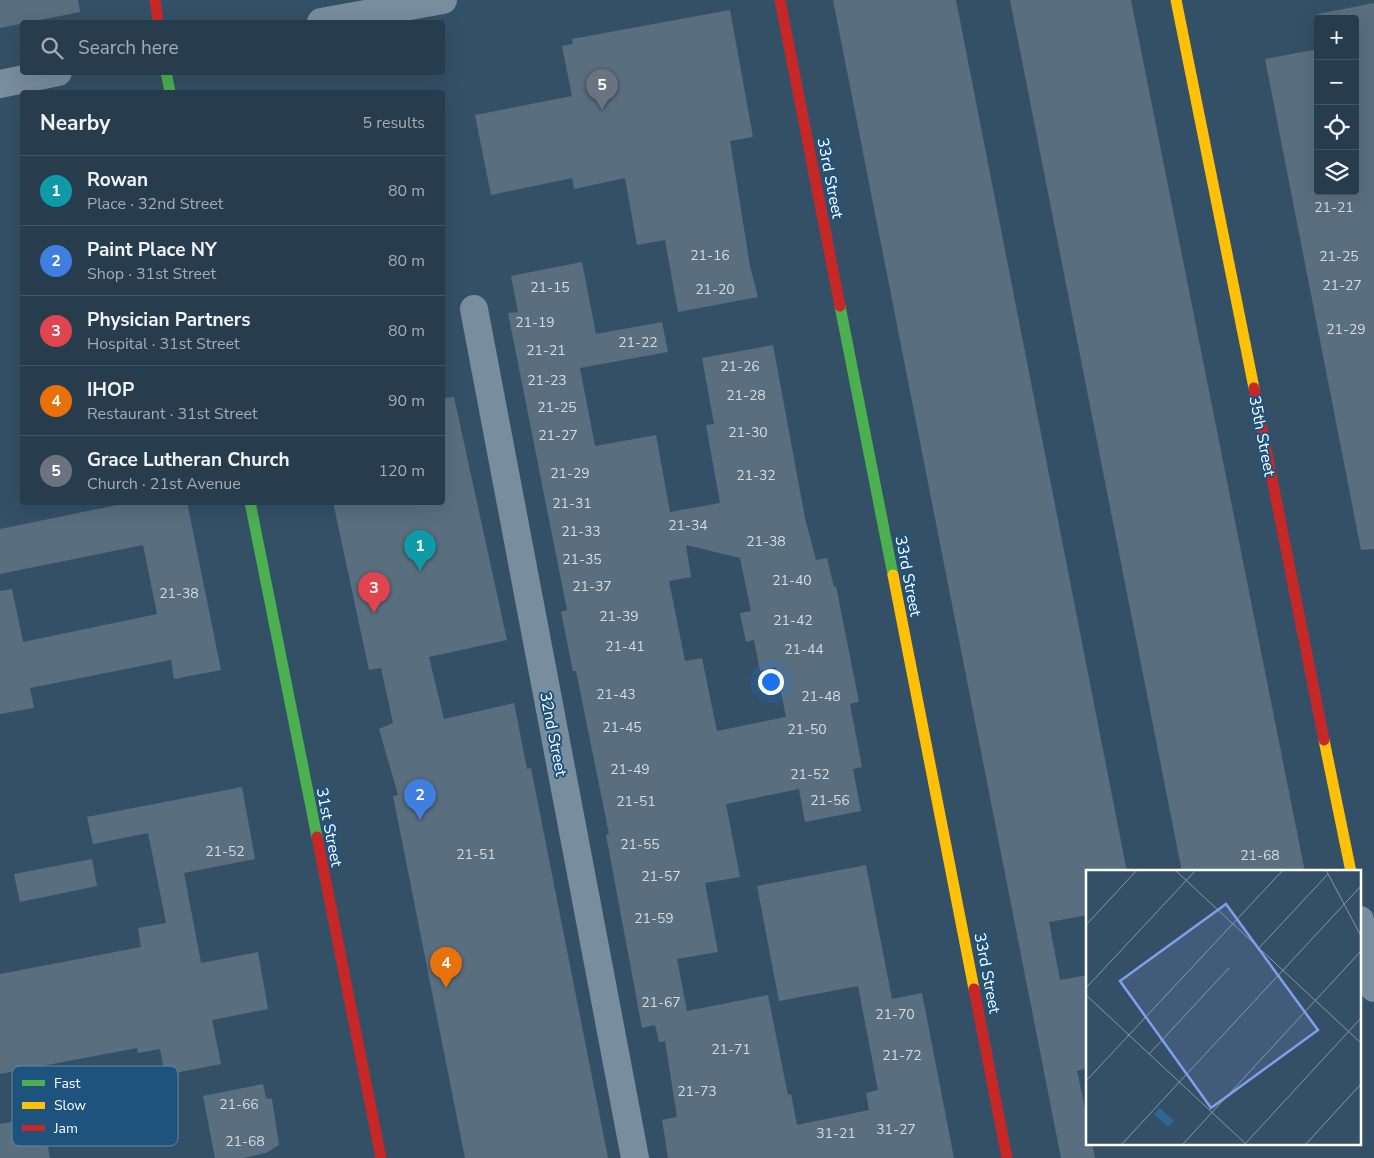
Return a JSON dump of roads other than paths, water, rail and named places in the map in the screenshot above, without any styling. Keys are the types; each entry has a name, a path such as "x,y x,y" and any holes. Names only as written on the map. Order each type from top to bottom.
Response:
{"street":[{"path":"155,0 158,20"},
{"path":"332,20 443,0"},
{"name":"33rd Street","path":"780,0 1007,1158"},
{"name":"35th Street","path":"1176,0 1351,870"},
{"path":"0,84 44,75"},
{"path":"167,75 170,90"},
{"name":"32nd Street","path":"474,309 635,1158"},
{"name":"31st Street","path":"251,505 381,1158"},
{"path":"1362,930 1374,988"}],"place":[{"name":"Grace Lutheran Church","path":"602,110"},
{"name":"Rowan","path":"420,571"},
{"name":"Physician Partners","path":"374,613"},
{"name":"Paint Place NY","path":"420,820"},
{"name":"IHOP","path":"446,988"}]}
